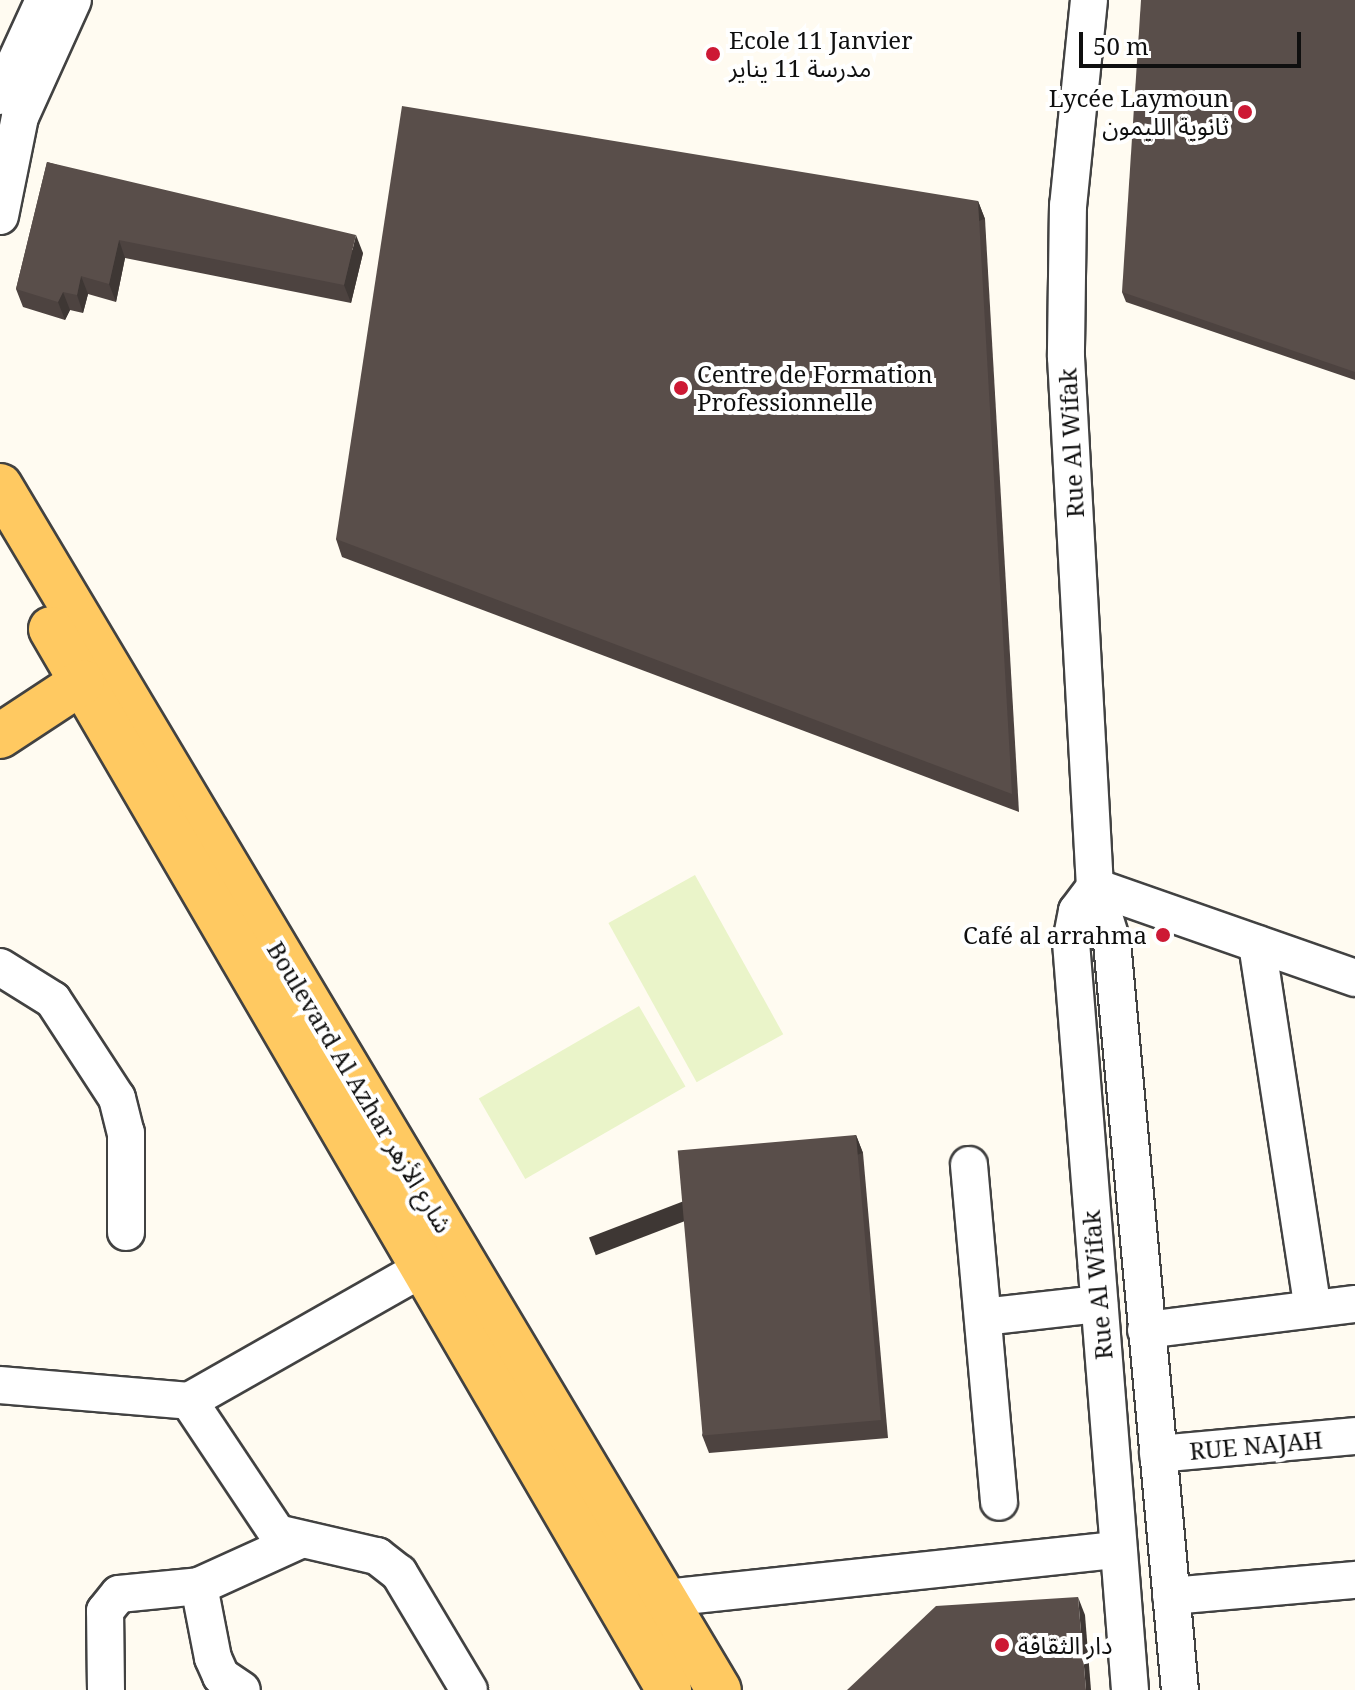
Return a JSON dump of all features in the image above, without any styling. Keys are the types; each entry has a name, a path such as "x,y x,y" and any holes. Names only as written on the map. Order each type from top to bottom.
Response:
{"main road":[{"name":"Boulevard Al Azhar شارع الأزهر","path":"0,486 719,1690"},
{"name":"Boulevard Al Azhar شارع الأزهر","path":"0,541 421,1269 669,1690"},
{"path":"0,736 82,682"}],"street":[{"path":"0,96 44,0"},
{"path":"0,216 20,117 73,0"},
{"name":"Rue Al Wifak","path":"1089,0 1069,190 1066,357 1095,887 1112,942 1180,1690"},
{"path":"1095,887 1355,978"},
{"name":"Rue Al Wifak","path":"1095,887 1077,911 1071,942 1130,1690"},
{"path":"1257,944 1313,1309"},
{"path":"0,967 53,1000 117,1098 126,1133 126,1232"},
{"path":"969,1165 999,1502"},
{"path":"0,1385 189,1401 421,1269"},
{"path":"983,1317 1099,1304"},
{"path":"1146,1330 1355,1304"},
{"path":"189,1401 270,1524 298,1541 388,1562 469,1690"},
{"name":"RUE NAJAH","path":"1158,1454 1355,1436"},
{"path":"106,1690 110,1601 129,1590 199,1586 298,1541"},
{"path":"666,1598 1118,1550"},
{"path":"1171,1596 1355,1580"},
{"path":"199,1586 213,1658 221,1676 242,1690"}],"green space":[{"path":"695,875 783,1034 697,1082 608,923"},
{"path":"639,1006 686,1087 525,1179 479,1098"}],"building":[{"name":"Lycée Laymoun ثانوية الليمون","path":"1141,0 1355,0 1355,372 1122,292"},
{"name":"Centre de Formation Professionnelle","path":"402,106 978,201 1012,794 336,539"},
{"path":"47,162 356,235 344,285 119,240 109,284 81,276 77,295 63,292 58,302 16,289"},
{"path":"856,1135 881,1420 703,1436 678,1151"},
{"name":"دار الثقافة","path":"1078,1597 1086,1690 847,1690 936,1606"}],"place":[{"name":"Ecole 11 Janvier مدرسة 11 يناير","path":"713,54"},
{"name":"Lycée Laymoun ثانوية الليمون","path":"1245,112"},
{"name":"Centre de Formation Professionnelle","path":"681,388"},
{"name":"Café al arrahma","path":"1163,935"},
{"name":"دار الثقافة","path":"1002,1645"}]}
